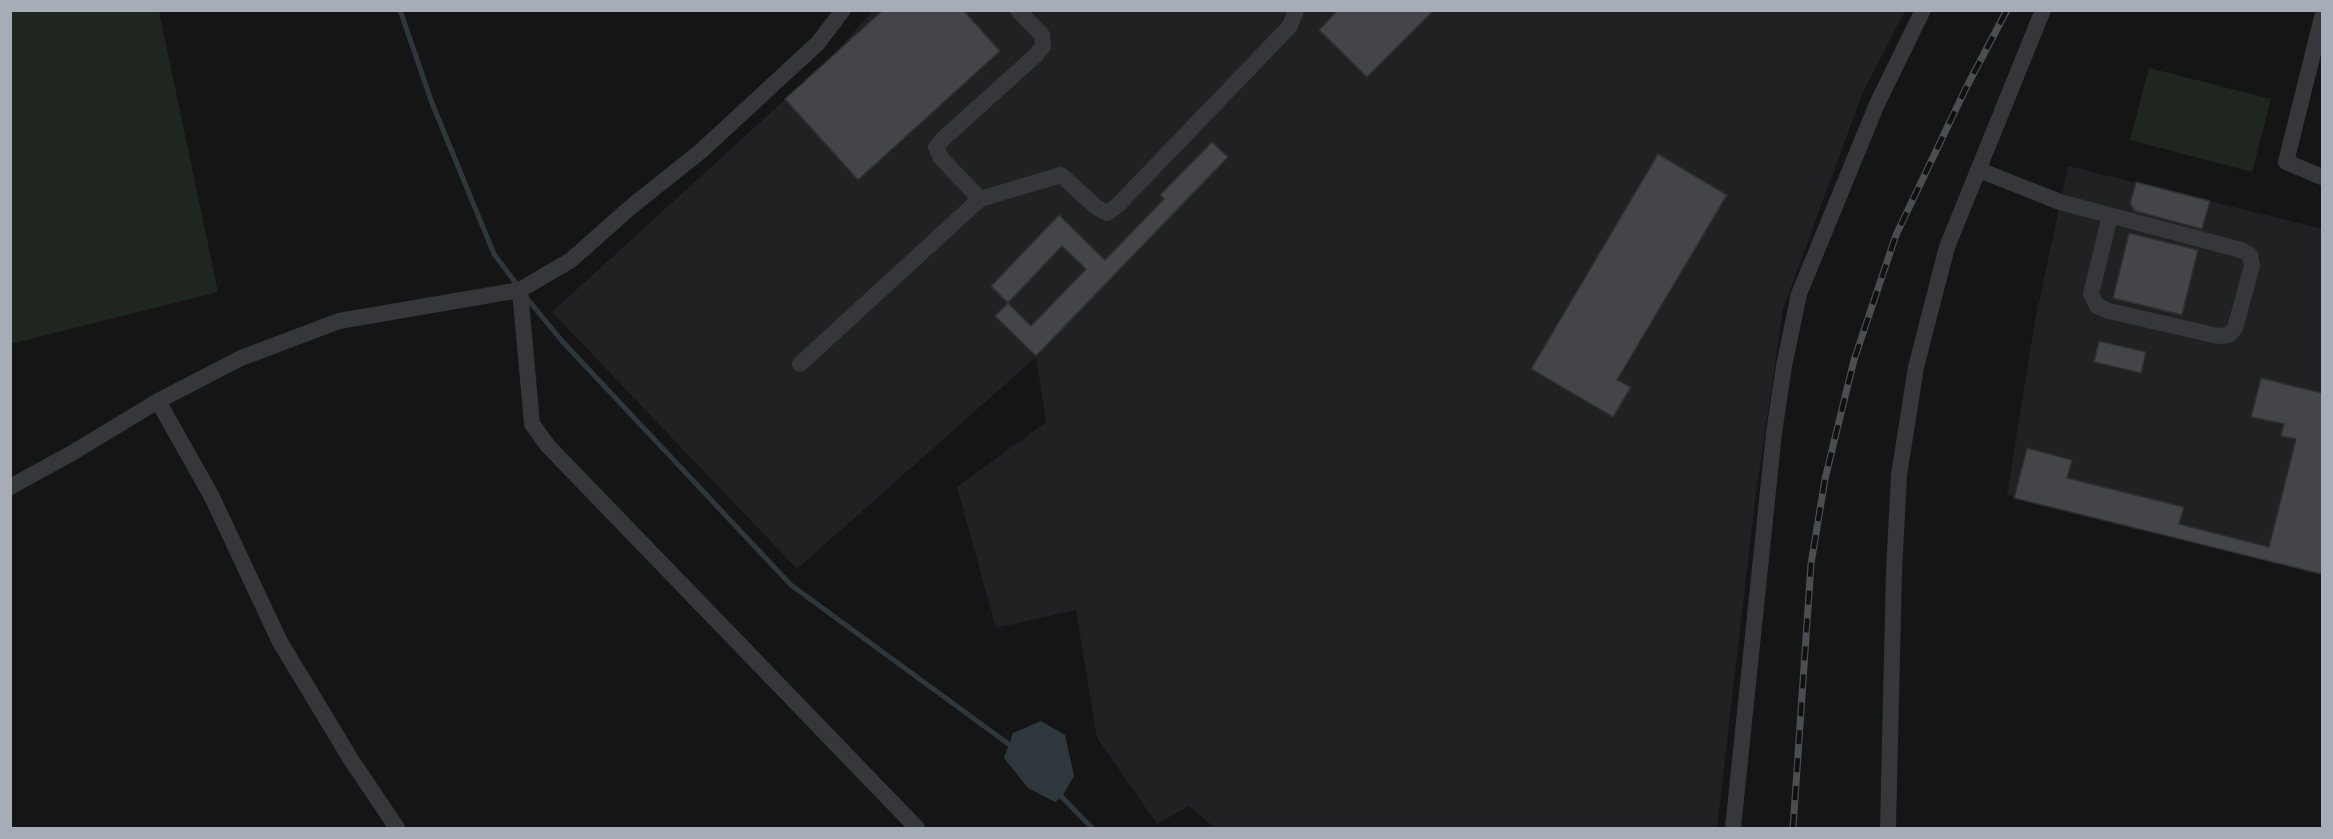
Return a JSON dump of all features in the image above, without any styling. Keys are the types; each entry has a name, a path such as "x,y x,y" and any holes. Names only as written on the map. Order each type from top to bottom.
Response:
{"street":[{"path":"10,487 158,401 241,358 339,321 520,290 571,260 632,206 701,151 818,43 843,10"},
{"path":"980,199 941,158 936,147 1037,54 1042,46 1042,35 1018,10"},
{"path":"800,364 980,199 1061,176 1096,207 1107,213 1118,205 1265,53 1290,26 1296,10"},
{"path":"1733,828 1774,433 1784,366 1799,294 1876,104 1923,10"},
{"path":"1888,828 1894,571 1899,475 1916,367 1947,247 2043,10"},
{"path":"2320,10 2322,17 2286,162 2322,177"},
{"path":"1978,170 2060,202 2241,250 2250,255 2252,266 2235,328 2229,335 2218,336 2109,311 2097,306 2091,294 2110,216"},
{"path":"520,290 532,424 548,446 917,828"},
{"path":"158,401 212,497 280,642 350,758 397,828"}],"shaded area":[{"path":"10,11 159,11 218,292 11,344"},
{"path":"872,11 1905,11 1863,92 1783,309 1755,501 1717,828 1215,828 1189,806 1157,824 1097,738 1076,610 996,628 957,487 1046,422 1036,357 797,569 552,312 834,55"},
{"path":"2149,68 2271,99 2252,172 2130,140"},
{"path":"2068,166 2322,229 2321,574 2007,495 2034,326"},
{"path":"1041,721 1065,735 1074,776 1062,797 1055,802 1028,788 1004,758 1013,733"}],"building":[{"path":"883,10 963,10 1000,51 858,180 785,99"},
{"path":"1338,10 1434,10 1367,77 1319,30"},
{"path":"1212,142 1228,157 1036,356 995,316 1008,303 991,286 1059,215 1105,260 1164,199 1160,195","holes":["1062,246 1086,269 1031,326 1008,303"]},
{"path":"1658,154 1727,195 1617,380 1631,387 1613,417 1531,369"},
{"path":"2136,182 2210,201 2202,229 2135,211 2130,204"},
{"path":"2129,233 2198,250 2182,315 2113,298"},
{"path":"2099,341 2146,352 2141,373 2094,362"},
{"path":"2261,378 2322,393 2321,574 2014,498 2027,448 2072,460 2067,478 2184,507 2179,524 2269,547 2296,439 2281,436 2284,424 2251,417"}],"waterway":[{"path":"400,10 432,103 494,254 518,286"},
{"path":"525,296 562,341 791,585 1014,748"},
{"path":"1058,793 1092,828"}],"railway":[{"path":"1793,828 1811,564 1825,479 1854,360 1896,235 1966,88 2007,10"}]}
